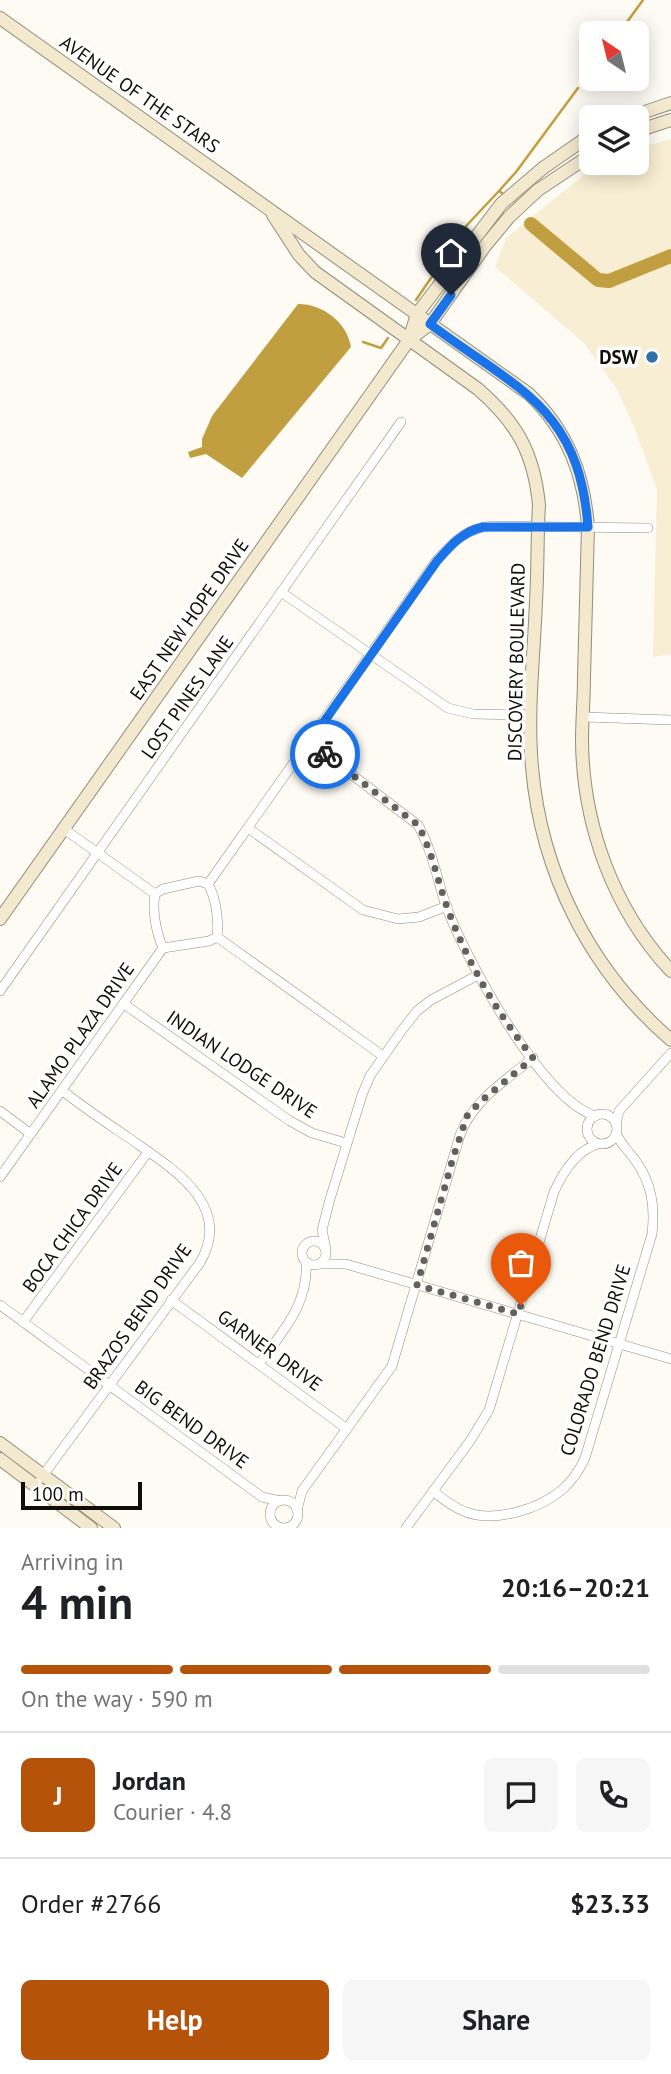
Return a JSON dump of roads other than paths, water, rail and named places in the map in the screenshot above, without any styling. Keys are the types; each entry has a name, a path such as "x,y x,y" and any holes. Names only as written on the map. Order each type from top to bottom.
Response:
{"street":[{"name":"AVENUE OF THE STARS","path":"0,18 430,324"},
{"path":"649,111 671,103"},
{"path":"649,127 671,120"},
{"name":"EAST NEW HOPE DRIVE","path":"409,340 417,314 502,203 543,168 579,143"},
{"name":"EAST NEW HOPE DRIVE","path":"0,919 409,340 430,324 509,217 538,190 579,163"},
{"name":"AVENUE OF THE STARS","path":"257,201 272,215 299,255 315,272 409,340"},
{"path":"430,324 529,394 555,422 567,442 581,479 588,527 582,741 585,778 596,840 622,902 671,971"},
{"name":"DISCOVERY BOULEVARD","path":"409,340 478,389 508,419 533,464 538,526 531,766 538,809 554,872 567,906 587,941 633,1004 671,1041"},
{"name":"LOST PINES LANE","path":"0,991 401,422"},
{"path":"208,884 437,561 462,535 483,527 648,528"},
{"path":"281,592 448,708 473,714 531,715"},
{"path":"584,717 671,720"},
{"path":"309,743 418,825 427,840 447,906 478,975 499,1012 556,1087 584,1112 601,1115 619,1111"},
{"path":"248,828 363,910 398,919 419,917 447,906"},
{"path":"64,829 155,894"},
{"path":"199,881 208,884 212,892 218,937 209,942 163,948 153,904 155,894 163,889 199,881"},
{"path":"218,937 383,1056"},
{"name":"ALAMO PLAZA DRIVE","path":"0,1177 163,948"},
{"path":"307,1280 326,1259 327,1250 322,1230 346,1143 362,1095 383,1056 417,1011 431,1000 478,975"},
{"name":"INDIAN LODGE DRIVE","path":"124,1004 290,1121 312,1133 346,1143"},
{"path":"586,1147 602,1144 616,1128 619,1111 671,1053"},
{"path":"302,1491 272,1507 270,1520 275,1525 287,1528 295,1522 302,1491 392,1366 467,1116 533,1058"},
{"name":"BRAZOS BEND DRIVE","path":"39,1480 202,1259 209,1229 208,1214 193,1188 148,1152 62,1091"},
{"path":"0,1111 31,1134"},
{"path":"584,1112 591,1140 622,1146"},
{"path":"601,1115 616,1128"},
{"path":"406,1528 470,1441 489,1409 554,1192 567,1169 586,1147 587,1129 601,1115"},
{"name":"COLORADO BEND DRIVE","path":"433,1491 467,1513 489,1516 541,1503 563,1489 578,1471 591,1445 652,1234 655,1209 646,1178 635,1159 622,1146 616,1128"},
{"name":"BOCA CHICA DRIVE","path":"23,1322 148,1152"},
{"path":"260,1364 297,1311 307,1280 306,1262 302,1252 308,1242 322,1230"},
{"path":"308,1242 321,1242 346,1264"},
{"path":"306,1262 312,1266 346,1264 671,1359"},
{"name":"GARNER DRIVE","path":"171,1300 347,1429"},
{"name":"BIG BEND DRIVE","path":"0,1305 262,1497 282,1500"},
{"path":"0,1443 91,1528"},
{"path":"0,1459 39,1480 114,1528"},
{"name":"BIG BEND DRIVE","path":"262,1497 270,1520"},
{"path":"282,1500 292,1503 305,1528"}],"waterway":[{"path":"628,21 643,0"},
{"path":"499,191 578,88"},
{"path":"416,300 467,225 499,191 502,193"},
{"path":"531,224 598,280 609,281 671,256"},
{"path":"363,342 381,348 388,338"}],"place":[{"name":"DSW","path":"652,357"}]}
